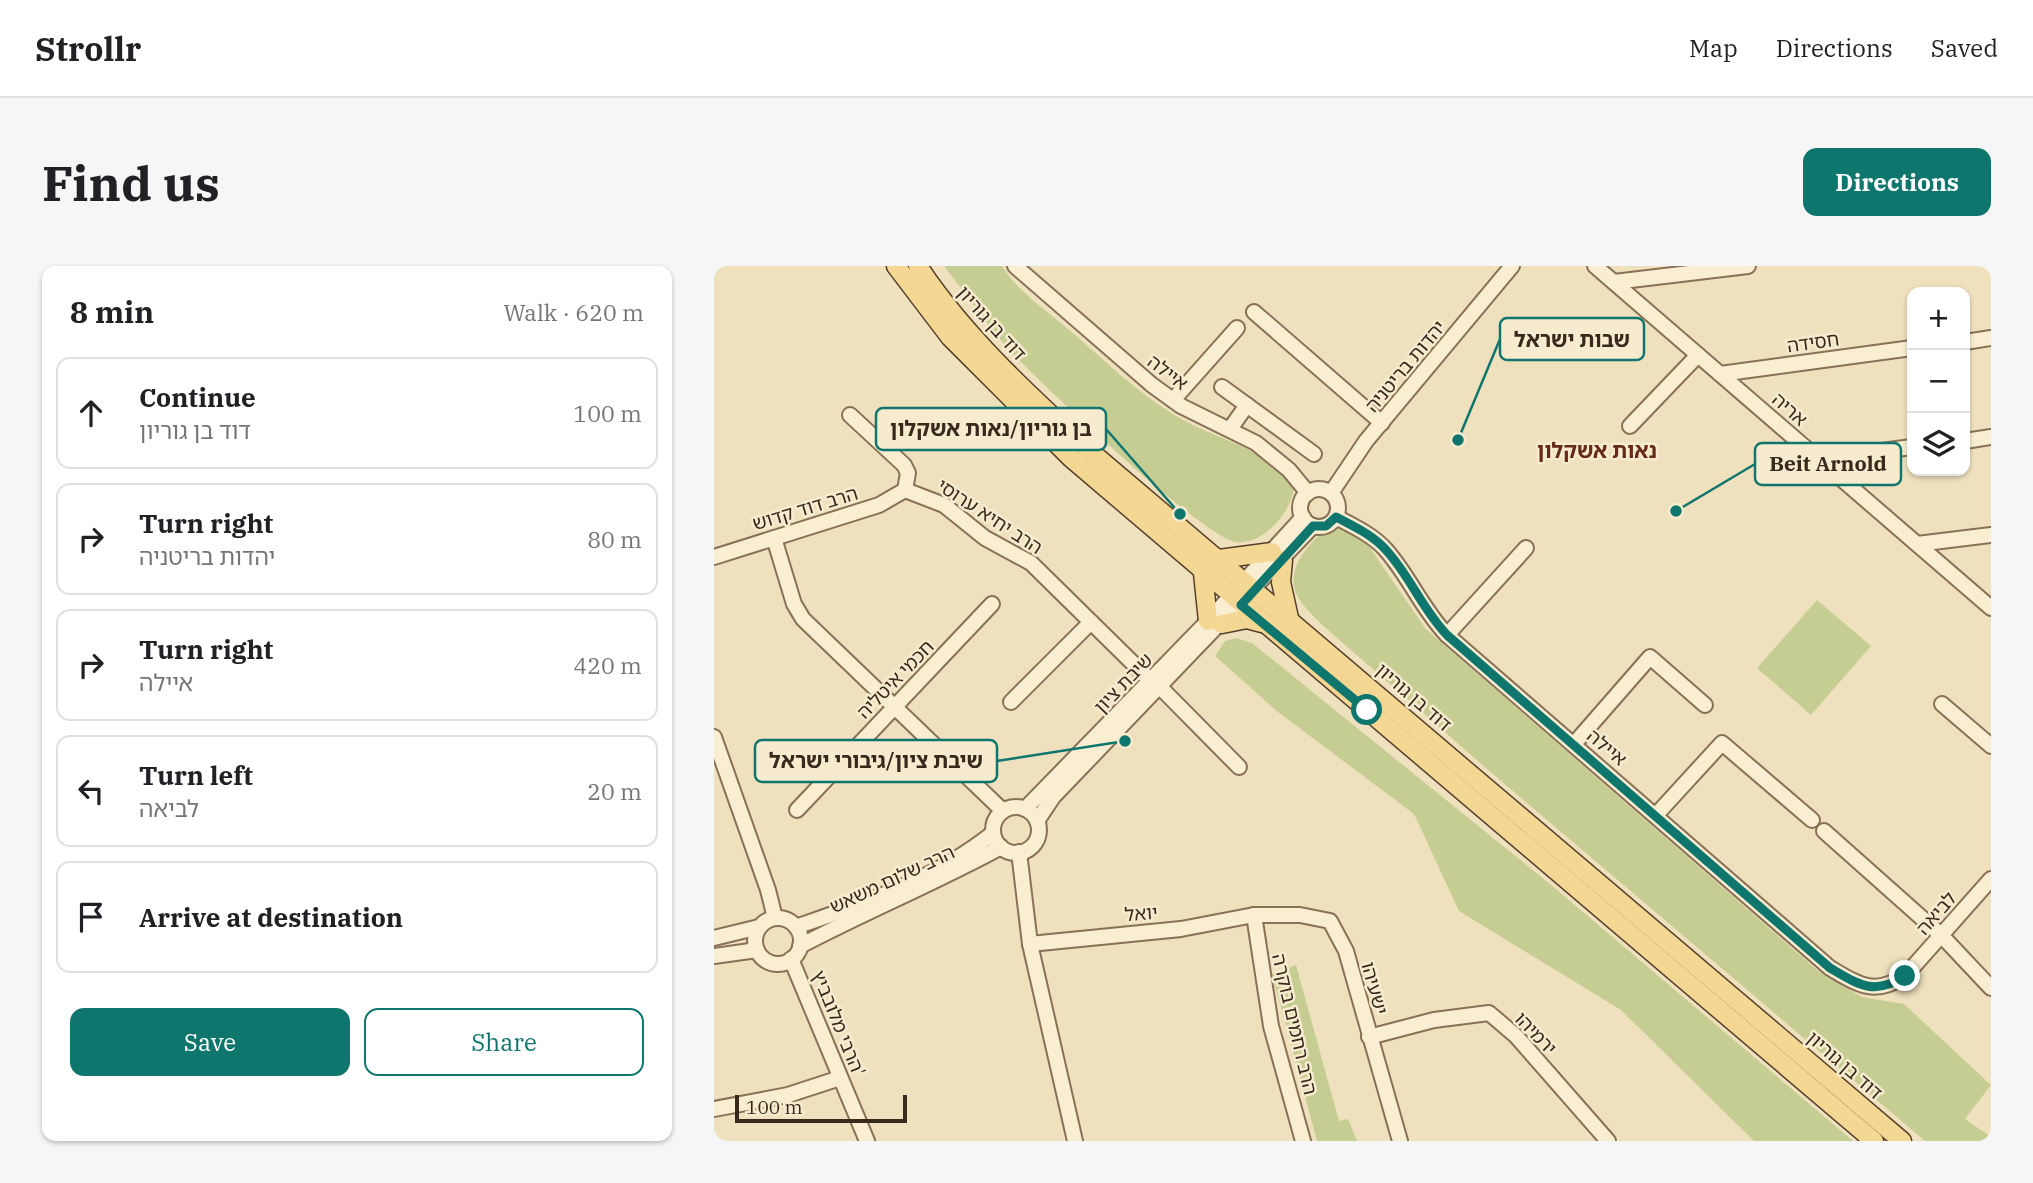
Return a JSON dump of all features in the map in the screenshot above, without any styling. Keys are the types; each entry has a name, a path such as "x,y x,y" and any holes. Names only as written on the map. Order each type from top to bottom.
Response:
{"main road":[{"name":"דוד בן גוריון","path":"895,266 923,304 1034,424 1203,573 1874,1141"},
{"name":"דוד בן גוריון","path":"918,266 960,321 1040,406 1902,1141"},
{"path":"1219,559 1277,556 1289,618"},
{"path":"1203,573 1215,623 1247,619 1262,623"}],"street":[{"name":"איילה","path":"1015,266 1172,400 1230,429 1272,455 1308,493"},
{"name":"יהדות בריטניה","path":"1331,494 1382,422 1512,266"},
{"name":"אריה","path":"1595,266 1991,608"},
{"path":"1614,282 1748,266"},
{"path":"1254,312 1382,422"},
{"path":"1172,400 1237,328"},
{"path":"1970,341 1991,338"},
{"name":"חסידה","path":"1720,374 1907,349"},
{"path":"1630,426 1698,355"},
{"path":"1222,387 1314,454"},
{"path":"1230,429 1247,405"},
{"name":"הרב יחיא ערוסי","path":"850,415 904,465 908,473 905,490 944,505 985,538 1031,563 1239,767"},
{"path":"1970,439 1991,437"},
{"path":"1819,460 1907,448"},
{"name":"הרב דוד קדוש","path":"714,557 879,505 905,490"},
{"path":"1319,490 1331,494 1337,503 1336,517 1326,526 1308,522 1301,504 1308,493 1319,490"},
{"name":"איילה","path":"1336,517 1386,549 1429,617 1447,635 1830,968 1872,988"},
{"path":"1236,601 1308,522"},
{"path":"1917,544 1991,535"},
{"path":"774,538 794,604 803,619 1003,811"},
{"path":"1447,635 1526,548"},
{"name":"שיבת ציון","path":"1037,821 1053,797 1236,601"},
{"name":"חכמי איטליה","path":"797,810 992,604"},
{"path":"1012,702 1091,622"},
{"path":"1574,744 1650,657 1705,705"},
{"name":"שיבת ציון","path":"1025,809 1156,685"},
{"path":"1942,704 1991,746"},
{"path":"714,737 768,890 775,918"},
{"path":"1656,815 1722,743 1812,820"},
{"path":"1016,807 1025,809 1037,821 1038,833 1034,844 1019,852 1001,847 993,833 996,818 1003,811 1016,807"},
{"path":"1825,831 1942,936 1991,988"},
{"name":"הרב שלום משאש","path":"796,927 870,900 934,872 993,833"},
{"name":"הרב שלום משאש","path":"800,946 849,920 917,892 1001,847"},
{"path":"1019,852 1030,944 1074,1141"},
{"name":"לביאה","path":"1872,988 1889,986 1905,976 1991,878"},
{"name":"יואל","path":"1030,944 1181,929 1254,915"},
{"name":"ישעיהו","path":"1254,915 1300,915 1330,921 1346,951 1400,1141"},
{"name":"הרב רחמים בוקרה","path":"1254,915 1271,1026 1303,1141"},
{"path":"714,938 759,928 775,918 786,919 796,927 800,946 791,959 778,964 769,962 757,950 755,941 759,928"},
{"path":"714,956 757,950"},
{"name":"הרבי מלובביץ'","path":"791,959 867,1141"},
{"name":"ירמיהו","path":"1369,1037 1434,1020 1489,1013 1516,1036 1608,1141"},
{"path":"714,1109 788,1095 840,1077"}],"green space":[{"path":"944,266 1002,266 1032,300 1155,402 1187,422 1246,448 1272,465 1294,489 1281,517 1266,533 1246,542 1236,542 1192,516 1126,460 1007,348"},
{"path":"1335,523 1350,529 1366,542 1425,628 1817,970 1862,997 1904,1004 1991,1085 1965,1119 1991,1137 1991,1141 1925,1141 1494,775 1320,623 1298,597 1294,575 1309,545"},
{"path":"1817,600 1871,646 1811,715 1757,668"},
{"path":"1236,638 1252,643 1550,884 1853,1141 1754,1141 1621,1010 1459,911 1414,814 1278,712 1215,656 1225,641"},
{"path":"1296,965 1339,1121 1348,1119 1357,1141 1317,1141 1272,974"}],"place":[{"name":"שבות ישראל","path":"1458,440"},
{"name":"Beit Arnold","path":"1676,511"},
{"name":"בן גוריון/נאות אשקלון","path":"1180,514"},
{"name":"שיבת ציון/גיבורי ישראל","path":"1125,741"}],"district":[{"name":"נאות אשקלון","path":"1597,451"}],"route":[{"path":"1367,710 1241,605 1313,526 1326,526 1336,517 1386,549 1429,617 1447,635 1830,968 1852,981 1872,988 1889,986 1905,976"}]}
